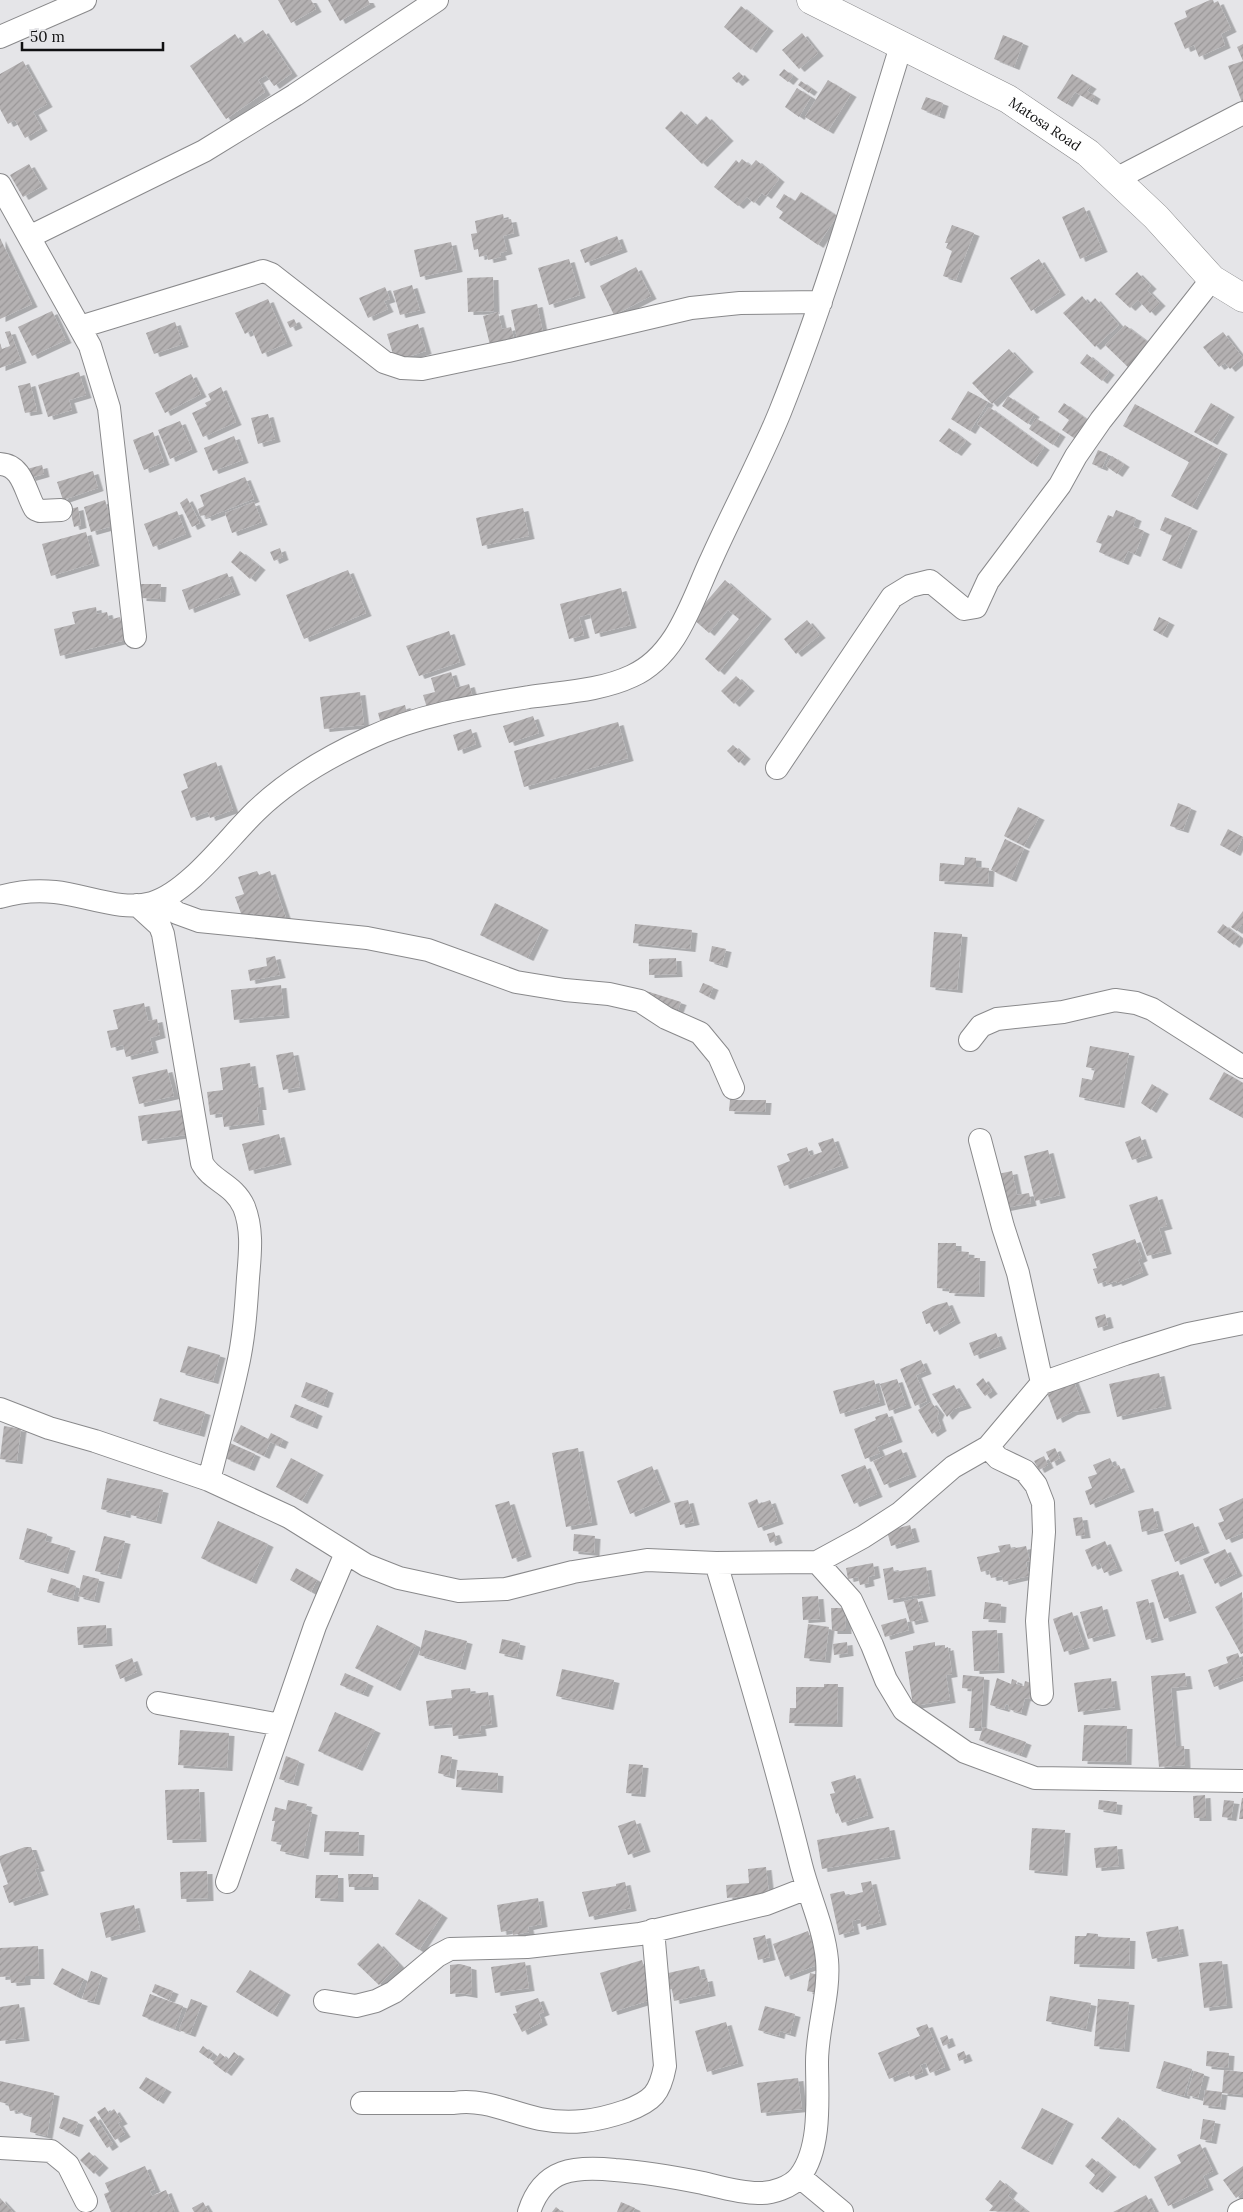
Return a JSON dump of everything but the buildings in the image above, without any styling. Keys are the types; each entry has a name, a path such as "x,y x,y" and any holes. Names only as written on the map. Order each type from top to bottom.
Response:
{"street":[{"path":"0,37 85,0"},
{"path":"29,237 204,151 295,95 437,0"},
{"name":"Matosa Road","path":"811,0 1008,99 1088,152 1156,217 1212,279 1243,298"},
{"path":"0,897 15,892 55,892 119,904 149,904 160,900 186,883 258,809 288,784 319,764 367,739 403,725 460,709 605,686 634,676 653,663 670,645 693,602 711,559 779,415 822,302 901,46"},
{"path":"1116,179 1243,113"},
{"path":"0,186 90,346 109,408 135,638"},
{"path":"80,327 263,271 271,274 384,362 402,368 422,369 691,308 740,303 822,302"},
{"path":"777,768 892,597 910,586 930,581 964,609 976,607 988,581 1060,485 1076,456 1101,420 1212,279"},
{"path":"0,464 12,466 18,472 35,509 40,511 61,510"},
{"path":"160,900 177,913 199,921 367,938 428,950 516,982 565,990 609,994 640,1001 666,1018 700,1033 719,1056 733,1088"},
{"path":"136,905 160,926 163,934 202,1164 237,1195 248,1220 251,1239 244,1329 238,1369 209,1480"},
{"path":"970,1040 981,1026 997,1019 1063,1012 1115,1000 1136,1003 1152,1009 1243,1067"},
{"path":"980,1140 1003,1227 1018,1273 1042,1383"},
{"path":"0,1410 49,1428 209,1480 289,1517 366,1565 399,1578 459,1591 506,1589 574,1572 647,1560 716,1563 817,1562 863,1537 900,1513 953,1467 988,1446 1042,1383 1188,1334 1243,1323"},
{"path":"988,1446 998,1458 1025,1471 1036,1485 1043,1503 1044,1532 1037,1621 1042,1694"},
{"path":"227,1882 315,1626 346,1553"},
{"path":"817,1562 851,1600 886,1680 904,1710 964,1752 1034,1778 1243,1781"},
{"path":"529,2212 534,2196 553,2177 570,2169 590,2168 656,2173 759,2194 781,2189 800,2177 812,2152 817,2114 817,2056 827,1962 822,1930 807,1888 780,1782 716,1563"},
{"path":"158,1703 281,1725"},
{"path":"325,2001 356,2006 376,2001 394,1992 437,1956 450,1949 527,1947 653,1930 766,1904 807,1888"},
{"path":"362,2104 454,2103 467,2101 540,2119 569,2122 600,2120 638,2107 655,2094 662,2085 665,2066 653,1930"},
{"path":"0,2148 51,2151 68,2165 86,2201"},
{"path":"800,2177 842,2212"},
{"path":"1239,2212 1243,2210"}]}
